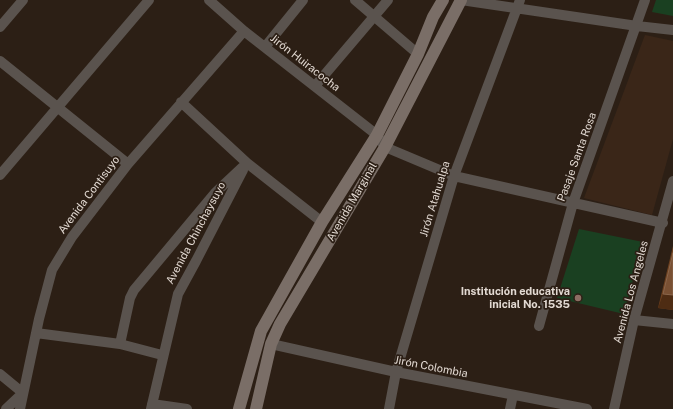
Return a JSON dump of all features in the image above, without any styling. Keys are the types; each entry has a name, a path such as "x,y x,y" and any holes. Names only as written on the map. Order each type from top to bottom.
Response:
{"main road":[{"name":"Avenida Marginal","path":"239,409 260,331 322,222 377,135 418,54 433,17 442,0"},
{"name":"Avenida Marginal","path":"256,409 271,344 280,324 385,147 461,0"}],"street":[{"path":"0,27 23,0"},
{"path":"0,176 149,0"},
{"name":"Jirón Huiracocha","path":"209,0 244,31 377,135 385,147"},
{"path":"265,47 303,0"},
{"path":"354,0 418,54"},
{"path":"316,86 388,0"},
{"path":"461,0 518,4 637,26 673,30"},
{"path":"507,0 518,4"},
{"name":"Pasaje Santa Rosa","path":"539,326 573,203 645,0"},
{"name":"Jirón Atahualpa","path":"389,409 396,372 454,176 518,4"},
{"name":"Avenida Contisuyo","path":"20,409 36,333 52,270 72,237 128,164 244,31"},
{"path":"0,61 128,164"},
{"path":"181,102 247,163 322,222"},
{"path":"385,147 454,176 663,223"},
{"path":"120,344 130,298 134,290 215,193 247,163"},
{"name":"Avenida Chinchaysuyo","path":"151,406 162,355 178,294 247,163"},
{"name":"Avenida Los Angeles","path":"614,409 634,320 663,223 673,181"},
{"path":"634,320 673,324"},
{"path":"36,333 120,344 162,355"},
{"name":"Jirón Colombia","path":"271,344 396,372 587,409"},
{"path":"0,374 23,393 6,409"},
{"path":"510,409 513,395"},
{"path":"151,406 187,409"}],"shaded area":[{"path":"645,35 673,41 673,139 652,215 584,198"}],"green space":[{"path":"656,0 673,0 673,16 652,12"},
{"path":"579,229 643,242 624,314 557,298"}],"building":[{"path":"673,253 673,295 663,294"}],"place":[{"name":"Institución educativa inicial No. 1535","path":"578,298"}]}
